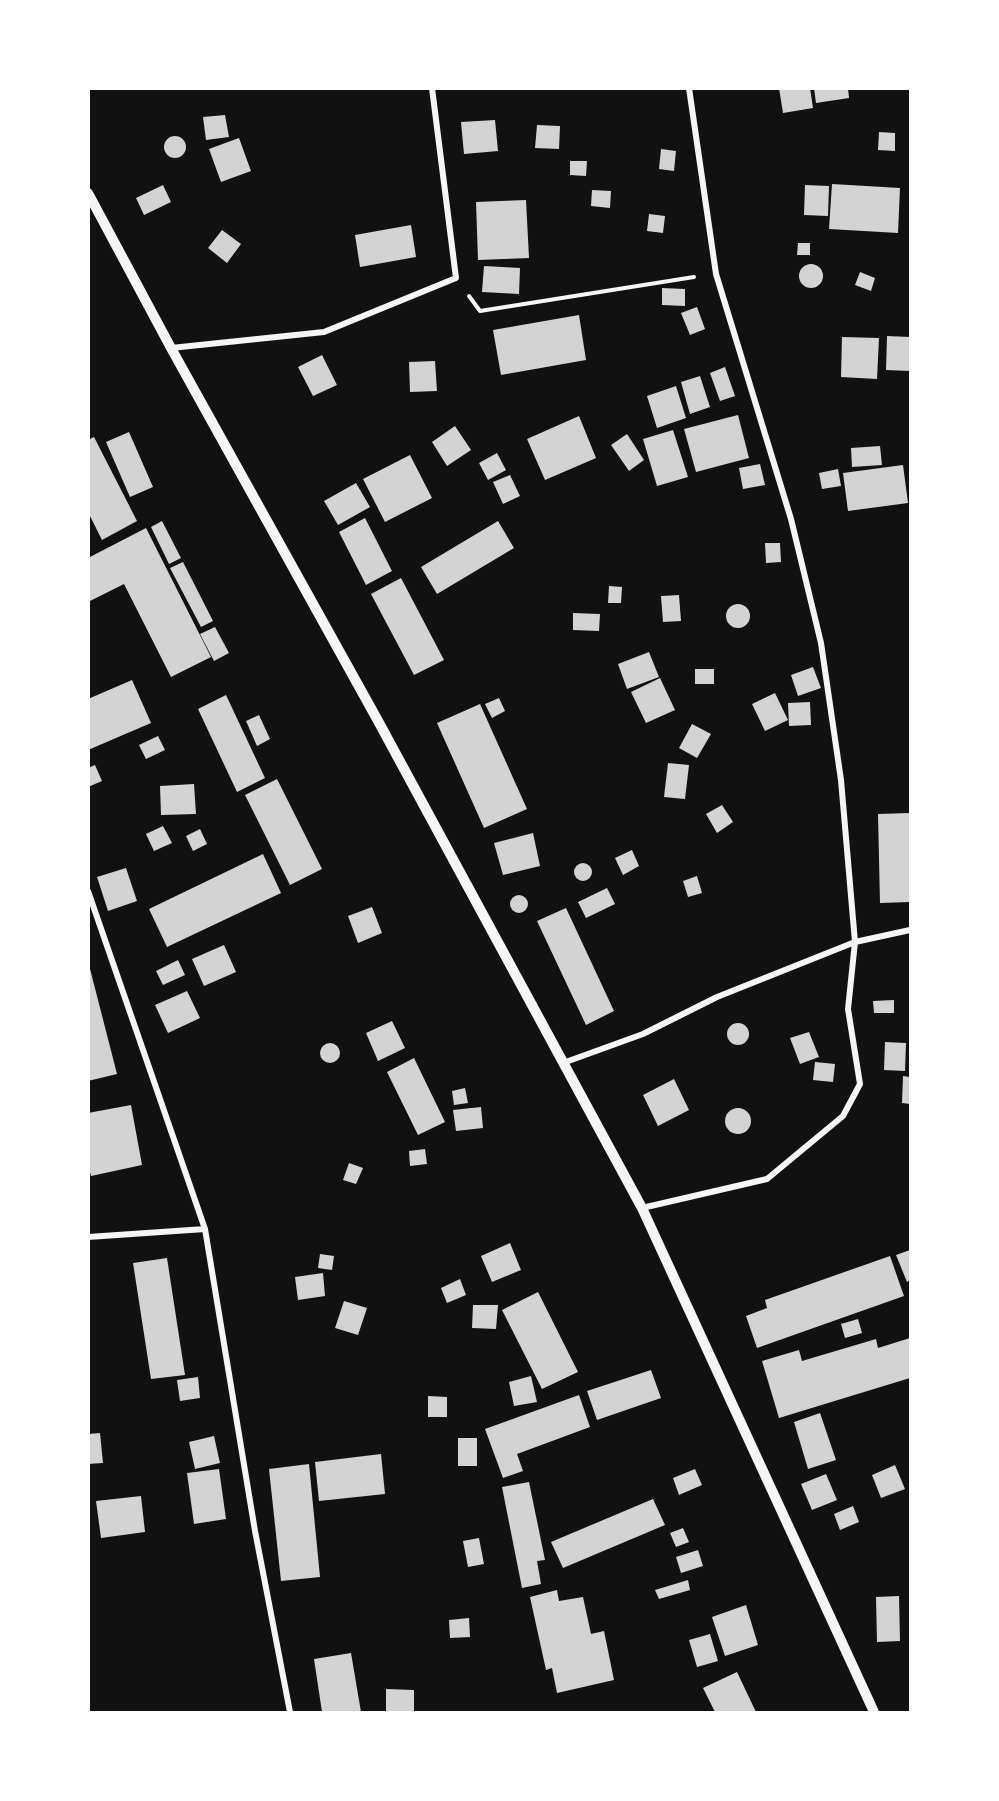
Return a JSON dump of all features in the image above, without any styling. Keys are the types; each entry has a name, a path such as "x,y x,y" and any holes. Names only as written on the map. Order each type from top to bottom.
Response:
{"street":[{"path":"171,348 324,332 456,278 432,88"},
{"path":"642,1208 766,1179 843,1116 860,1084 848,1009 855,942 841,780 821,643 791,519 716,274 689,88"},
{"path":"88,193 642,1208 874,1713"},
{"path":"88,891 205,1229 255,1531 290,1713"},
{"path":"562,1063 643,1034 717,997 855,942 910,930"},
{"path":"88,1237 205,1229"}],"path":[{"path":"456,278 480,311 716,274"}],"building":[{"path":"779,88 810,88 813,108 783,113"},
{"path":"814,88 848,88 849,98 816,103"},
{"path":"225,115 229,137 206,140 203,117"},
{"path":"495,120 498,151 464,154 461,122"},
{"path":"537,125 560,126 559,149 535,148"},
{"path":"879,132 895,133 895,151 878,150"},
{"path":"175,136 183,139 186,147 183,155 175,158 167,155 164,147 167,139"},
{"path":"239,138 251,171 221,182 209,149"},
{"path":"661,149 676,151 674,171 659,169"},
{"path":"570,161 587,161 586,176 570,175"},
{"path":"832,184 900,188 898,233 829,229"},
{"path":"163,185 171,202 144,215 136,198"},
{"path":"805,185 829,186 828,216 804,215"},
{"path":"592,190 611,191 610,208 591,206"},
{"path":"526,200 529,258 478,260 476,202"},
{"path":"649,214 665,216 663,233 647,231"},
{"path":"411,225 416,257 360,267 355,235"},
{"path":"222,230 241,244 227,263 208,248"},
{"path":"798,243 810,243 810,255 797,255"},
{"path":"811,264 816,265 822,271 822,281 816,287 811,288 806,287 800,281 799,276 800,271 806,265"},
{"path":"484,266 520,268 519,294 482,292"},
{"path":"860,272 875,278 871,291 855,285"},
{"path":"662,288 685,289 685,306 662,305"},
{"path":"697,307 705,329 690,335 681,313"},
{"path":"579,315 586,360 501,375 493,330"},
{"path":"887,336 910,337 910,371 886,370"},
{"path":"842,337 879,338 877,379 841,377"},
{"path":"322,355 337,385 313,396 298,367"},
{"path":"435,361 437,391 410,392 409,362"},
{"path":"725,367 735,396 720,401 710,373"},
{"path":"700,376 710,407 690,414 681,382"},
{"path":"676,386 686,418 657,428 647,396"},
{"path":"738,415 749,458 696,472 684,429"},
{"path":"579,416 596,458 545,480 527,439"},
{"path":"455,426 471,450 447,466 432,442"},
{"path":"673,430 688,477 657,486 643,439"},
{"path":"129,432 153,487 130,497 106,442"},
{"path":"627,434 644,460 629,471 611,445"},
{"path":"94,437 137,521 102,540 88,512 88,440"},
{"path":"880,446 882,465 852,467 851,448"},
{"path":"497,453 506,470 488,480 479,463"},
{"path":"410,455 432,498 385,522 363,479"},
{"path":"760,464 765,485 743,489 739,468"},
{"path":"903,465 908,503 848,511 843,473"},
{"path":"838,469 841,486 822,489 819,473"},
{"path":"510,475 520,496 503,504 493,482"},
{"path":"356,483 370,507 338,525 324,501"},
{"path":"365,518 392,571 366,585 339,532"},
{"path":"162,521 181,558 169,564 151,527"},
{"path":"498,521 514,548 437,594 421,567"},
{"path":"146,528 211,657 171,677 124,584 88,602 88,558"},
{"path":"765,543 780,543 781,562 766,563"},
{"path":"183,562 213,621 201,627 170,568"},
{"path":"401,578 444,660 414,675 371,594"},
{"path":"609,586 622,587 621,603 608,603"},
{"path":"679,595 681,621 663,622 661,596"},
{"path":"738,604 743,605 749,611 749,621 743,627 738,628 733,627 727,621 726,616 727,611 733,605"},
{"path":"573,613 600,614 599,631 573,630"},
{"path":"215,627 229,653 214,661 200,634"},
{"path":"649,652 659,677 627,689 618,664"},
{"path":"813,667 821,688 798,696 791,675"},
{"path":"695,669 714,669 714,684 695,684"},
{"path":"660,678 675,710 646,723 631,692"},
{"path":"132,680 151,723 88,750 88,699"},
{"path":"775,693 788,720 765,731 752,704"},
{"path":"226,695 265,778 237,792 198,709"},
{"path":"499,698 505,711 492,718 485,704"},
{"path":"810,702 811,725 789,726 788,703"},
{"path":"480,704 527,809 484,828 437,723"},
{"path":"259,715 270,739 257,746 246,721"},
{"path":"692,724 711,734 697,758 679,748"},
{"path":"158,736 165,750 146,759 139,745"},
{"path":"668,763 689,765 685,799 664,797"},
{"path":"95,765 102,781 88,787 88,768"},
{"path":"277,779 322,869 290,885 245,795"},
{"path":"194,784 196,814 161,815 160,786"},
{"path":"722,805 733,822 717,833 706,814"},
{"path":"909,813 910,902 880,903 878,814"},
{"path":"163,826 172,843 154,851 146,834"},
{"path":"200,829 207,844 193,851 186,836"},
{"path":"533,833 540,866 503,875 494,843"},
{"path":"632,850 639,866 623,875 615,858"},
{"path":"263,854 281,893 167,947 149,909"},
{"path":"583,863 589,866 592,872 589,878 583,881 577,878 574,872 577,866"},
{"path":"126,868 137,901 108,911 97,877"},
{"path":"697,876 702,893 688,897 683,881"},
{"path":"607,888 615,904 586,918 578,902"},
{"path":"519,895 525,898 528,904 525,910 519,913 513,910 510,904 513,898"},
{"path":"372,907 382,933 358,943 348,916"},
{"path":"566,908 614,1011 586,1025 537,921"},
{"path":"224,945 236,972 204,986 192,959"},
{"path":"178,960 185,975 163,985 156,971"},
{"path":"88,961 117,1074 88,1081"},
{"path":"187,991 200,1018 168,1033 155,1005"},
{"path":"894,1000 894,1013 874,1013 873,1001"},
{"path":"392,1021 405,1048 378,1061 366,1033"},
{"path":"738,1023 746,1026 749,1034 746,1042 738,1045 730,1042 727,1034 730,1026"},
{"path":"809,1032 819,1057 800,1064 790,1038"},
{"path":"885,1042 906,1043 905,1071 884,1070"},
{"path":"330,1043 337,1046 340,1053 337,1060 330,1063 323,1060 320,1053 323,1046"},
{"path":"414,1058 445,1122 418,1135 387,1072"},
{"path":"815,1062 835,1064 833,1082 813,1080"},
{"path":"903,1076 910,1077 910,1104 902,1103"},
{"path":"674,1079 689,1110 658,1126 643,1095"},
{"path":"465,1088 468,1103 454,1105 452,1091"},
{"path":"131,1105 142,1165 91,1176 88,1164 88,1113"},
{"path":"481,1107 483,1128 456,1131 453,1110"},
{"path":"738,1108 748,1111 751,1121 748,1131 738,1134 728,1131 725,1121 728,1111"},
{"path":"425,1149 427,1164 410,1166 409,1151"},
{"path":"349,1163 363,1168 356,1184 343,1180"},
{"path":"510,1243 521,1270 492,1282 481,1256"},
{"path":"910,1250 910,1280 907,1282 896,1255"},
{"path":"320,1254 334,1256 332,1270 318,1268"},
{"path":"890,1256 904,1296 757,1348 746,1316 767,1308 765,1300"},
{"path":"167,1258 185,1375 151,1379 133,1263"},
{"path":"323,1273 325,1296 298,1300 295,1277"},
{"path":"460,1279 466,1295 447,1303 441,1288"},
{"path":"538,1292 578,1372 542,1389 502,1310"},
{"path":"344,1301 367,1308 358,1335 335,1328"},
{"path":"473,1305 498,1305 496,1329 472,1328"},
{"path":"858,1319 862,1333 845,1338 841,1324"},
{"path":"910,1338 910,1378 779,1418 762,1361 799,1350 802,1361 876,1339 878,1348"},
{"path":"651,1370 661,1398 597,1420 587,1391"},
{"path":"531,1376 537,1402 514,1406 509,1382"},
{"path":"198,1377 200,1398 180,1401 177,1380"},
{"path":"579,1395 590,1427 517,1454 523,1471 503,1478 485,1429"},
{"path":"428,1396 447,1397 447,1417 428,1417"},
{"path":"820,1413 836,1460 808,1469 794,1422"},
{"path":"100,1433 103,1463 88,1464 88,1434"},
{"path":"214,1436 220,1463 195,1469 189,1442"},
{"path":"458,1438 477,1438 477,1466 458,1466"},
{"path":"381,1454 385,1494 319,1501 315,1462"},
{"path":"309,1464 320,1577 281,1581 269,1469"},
{"path":"895,1465 905,1489 881,1498 872,1475"},
{"path":"219,1469 226,1519 194,1524 187,1473"},
{"path":"695,1469 702,1485 679,1495 673,1478"},
{"path":"826,1474 837,1500 812,1510 801,1484"},
{"path":"529,1482 545,1560 537,1561 541,1584 522,1588 502,1487"},
{"path":"141,1496 145,1532 101,1538 96,1501"},
{"path":"653,1499 665,1525 563,1568 551,1542"},
{"path":"853,1506 859,1522 840,1530 834,1514"},
{"path":"683,1528 689,1542 676,1547 670,1533"},
{"path":"479,1538 484,1564 468,1567 463,1541"},
{"path":"698,1550 703,1566 681,1573 676,1557"},
{"path":"688,1580 690,1590 659,1599 655,1590"},
{"path":"557,1590 559,1601 583,1597 591,1634 604,1631 614,1680 557,1693 552,1668 546,1670 530,1597"},
{"path":"899,1596 900,1641 877,1642 876,1597"},
{"path":"746,1605 758,1645 725,1656 712,1617"},
{"path":"469,1618 470,1637 450,1638 449,1620"},
{"path":"710,1634 718,1661 697,1667 689,1640"},
{"path":"351,1653 361,1712 322,1712 314,1659"},
{"path":"737,1672 756,1712 715,1712 703,1688"},
{"path":"386,1689 414,1690 414,1712 386,1712"}]}
